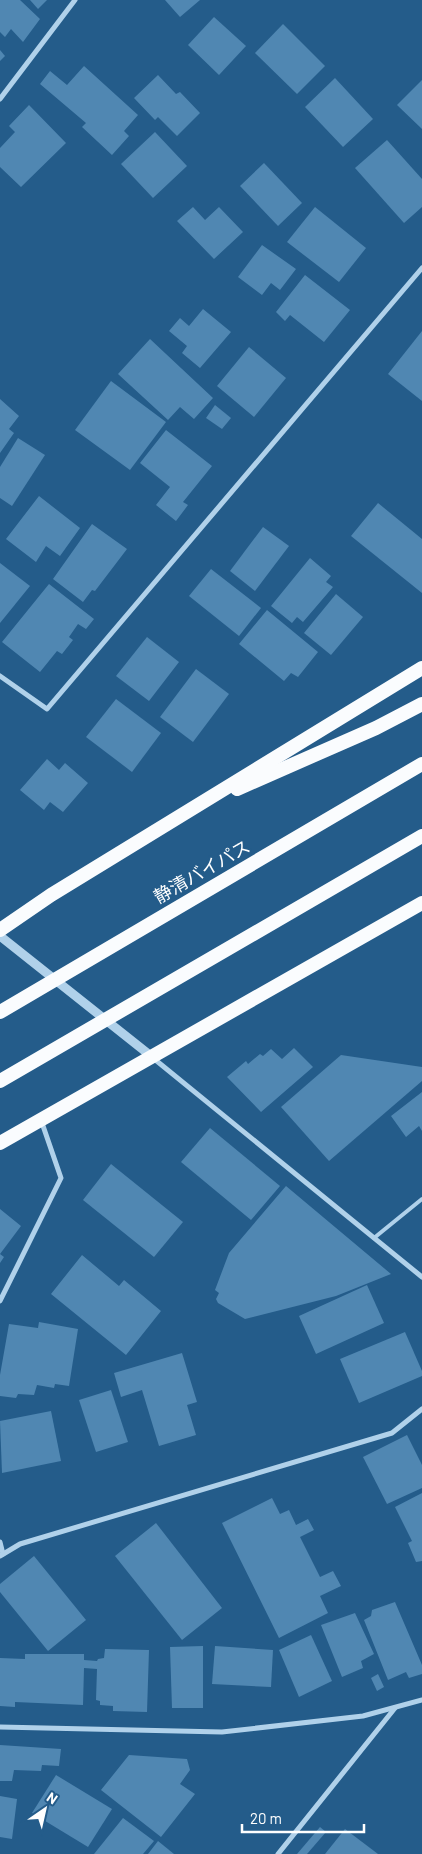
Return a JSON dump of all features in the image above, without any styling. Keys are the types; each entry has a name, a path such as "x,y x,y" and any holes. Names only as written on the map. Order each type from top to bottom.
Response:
{"highway":[{"path":"0,930 51,895 422,668"},
{"path":"186,812 376,728 422,704"},
{"name":"静清バイパス","path":"0,1012 422,764"},
{"path":"0,1081 422,836"},
{"path":"0,1143 422,903"}],"street":[{"path":"0,99 76,0"},
{"path":"0,676 47,709 422,268"},
{"path":"0,936 151,1056 422,1277"},
{"path":"0,1301 61,1178 41,1120"},
{"path":"0,1542 2,1555 20,1544 392,1433 422,1409"},
{"path":"0,1727 222,1732 363,1716 422,1700"},
{"path":"278,1854 395,1707"}],"lane":[{"path":"374,1238 422,1200"}],"building":[{"path":"0,0 20,0 40,19 23,42 11,29 5,37 0,32"},
{"path":"30,0 47,0 38,9"},
{"path":"165,0 200,0 180,17"},
{"path":"214,17 246,46 219,75 188,45"},
{"path":"283,24 325,66 297,94 255,53"},
{"path":"0,50 5,56 0,61"},
{"path":"84,66 138,115 124,131 129,136 112,155 82,127 86,123 40,84 50,71 67,85"},
{"path":"158,75 176,94 180,92 200,113 177,136 158,117 155,120 134,98"},
{"path":"335,78 373,119 343,147 305,107"},
{"path":"422,80 422,129 397,105"},
{"path":"29,105 66,143 21,187 0,167 0,148 15,132 9,126"},
{"path":"155,132 187,166 153,198 121,164"},
{"path":"387,140 422,179 422,207 404,223 355,168"},
{"path":"264,163 302,203 278,226 240,186"},
{"path":"193,207 205,220 219,207 243,232 214,259 177,221"},
{"path":"315,207 366,248 339,282 287,242"},
{"path":"262,245 296,269 280,290 271,283 262,295 238,277"},
{"path":"305,275 350,310 324,342 290,315 285,321 276,312"},
{"path":"203,309 231,332 200,368 182,353 187,346 169,331 180,318 189,326"},
{"path":"422,331 422,401 388,374"},
{"path":"150,339 213,398 194,419 180,407 168,420 118,374"},
{"path":"249,347 286,378 254,417 217,386"},
{"path":"111,381 166,422 130,470 75,430"},
{"path":"0,399 19,416 9,429 14,433 0,453"},
{"path":"215,405 231,418 222,429 206,418"},
{"path":"166,430 212,466 183,502 188,505 176,521 156,505 170,487 140,463"},
{"path":"18,438 45,455 12,506 0,498 0,467"},
{"path":"39,496 80,528 60,556 46,546 36,562 6,539"},
{"path":"378,503 422,539 422,593 351,536"},
{"path":"92,524 127,549 95,591 92,590 83,602 53,579"},
{"path":"263,527 289,546 255,591 230,571"},
{"path":"310,558 331,576 326,582 333,587 303,622 297,617 292,623 271,606"},
{"path":"0,563 30,586 0,623"},
{"path":"211,569 261,608 239,636 189,596"},
{"path":"49,584 94,619 86,629 78,624 69,637 73,640 62,654 57,651 40,672 2,642"},
{"path":"336,594 363,617 331,655 304,633"},
{"path":"267,610 318,652 298,677 291,673 284,681 239,644"},
{"path":"147,637 179,662 149,701 116,676"},
{"path":"196,669 229,694 193,742 160,717"},
{"path":"116,699 161,733 132,772 86,737"},
{"path":"47,759 59,770 65,763 88,783 63,812 50,802 44,810 20,790"},
{"path":"294,1048 313,1067 261,1112 227,1077 246,1061 248,1064 260,1054 263,1056 271,1049 282,1059"},
{"path":"341,1055 422,1067 422,1081 329,1161 281,1107"},
{"path":"422,1092 422,1131 419,1126 406,1137 391,1116"},
{"path":"210,1128 280,1186 251,1220 181,1162"},
{"path":"111,1164 183,1222 154,1257 83,1200"},
{"path":"286,1186 391,1274 336,1296 245,1319 218,1303 216,1299 219,1293 215,1290 229,1253"},
{"path":"0,1209 21,1226 0,1254"},
{"path":"0,1254 4,1257 0,1263"},
{"path":"82,1255 119,1286 124,1280 161,1311 126,1355 51,1294"},
{"path":"367,1285 384,1323 316,1354 299,1316"},
{"path":"39,1322 78,1329 69,1386 55,1384 54,1388 37,1385 34,1395 18,1394 16,1398 0,1396 0,1375 9,1324 38,1328"},
{"path":"405,1332 422,1371 422,1376 359,1403 340,1359"},
{"path":"182,1353 197,1402 187,1405 196,1435 159,1446 142,1390 121,1397 114,1373"},
{"path":"111,1390 128,1442 96,1452 79,1400"},
{"path":"51,1411 61,1461 2,1473 0,1421"},
{"path":"407,1435 422,1465 422,1488 387,1504 363,1457"},
{"path":"422,1493 422,1561 416,1562 408,1543 412,1541 395,1507"},
{"path":"272,1498 280,1514 289,1510 296,1525 308,1519 314,1530 300,1537 320,1577 333,1571 341,1586 320,1596 328,1613 279,1638 222,1523"},
{"path":"156,1523 222,1608 182,1640 115,1556"},
{"path":"34,1556 86,1620 48,1651 0,1592 0,1584"},
{"path":"395,1602 422,1665 422,1674 409,1678 406,1672 388,1680 364,1620 371,1616 372,1610"},
{"path":"355,1613 374,1654 361,1661 363,1668 342,1677 321,1625"},
{"path":"311,1635 332,1681 299,1697 279,1650"},
{"path":"203,1646 203,1708 172,1708 170,1647"},
{"path":"215,1646 273,1650 271,1687 212,1684"},
{"path":"105,1649 149,1650 147,1712 113,1711 113,1706 100,1705 100,1701 96,1700 97,1669 84,1668 83,1705 15,1702 15,1707 0,1706 0,1658 25,1659 25,1654 84,1654 84,1660 97,1661 104,1658"},
{"path":"378,1674 384,1687 377,1691 371,1678"},
{"path":"0,1745 61,1749 59,1766 42,1765 41,1771 14,1770 12,1781 0,1781"},
{"path":"129,1755 187,1759 190,1770 180,1784 195,1794 161,1837 101,1790"},
{"path":"56,1775 112,1809 88,1847 32,1813"},
{"path":"0,1796 17,1799 12,1839 0,1837"},
{"path":"123,1818 154,1841 143,1854 94,1854"},
{"path":"320,1827 326,1832 307,1854 297,1854"},
{"path":"345,1829 378,1854 325,1854"},
{"path":"158,1841 174,1854 148,1854"}]}
